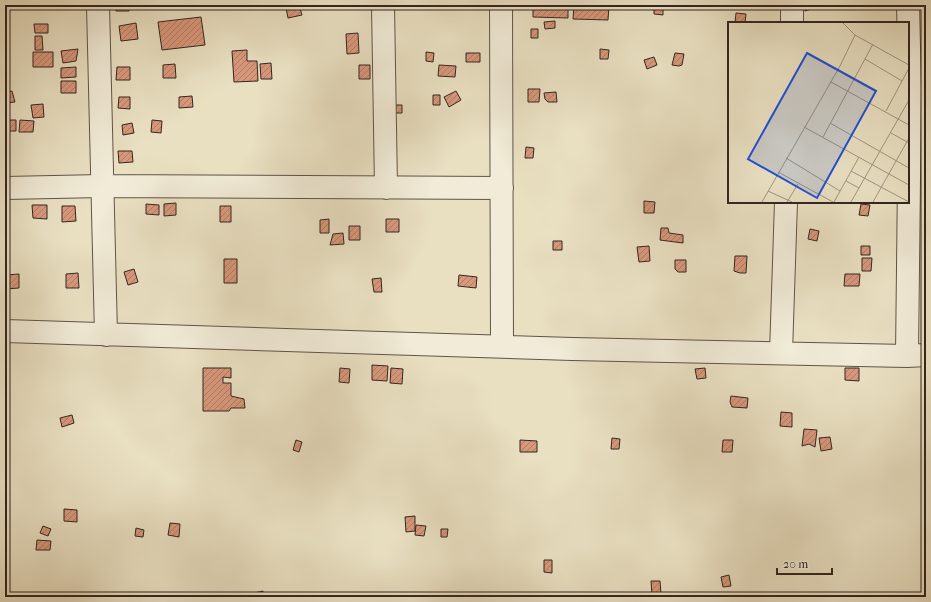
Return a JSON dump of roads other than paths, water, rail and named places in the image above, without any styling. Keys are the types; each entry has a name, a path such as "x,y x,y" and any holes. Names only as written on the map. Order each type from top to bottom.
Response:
{"street":[{"path":"98,5 106,334"},
{"path":"383,5 386,188"},
{"path":"501,5 502,346"},
{"path":"792,5 792,22"},
{"path":"908,5 908,22"},
{"path":"5,331 502,346 916,356 918,181 910,90 909,48"},
{"path":"5,188 102,186 502,188"},
{"path":"781,353 786,203"}]}
